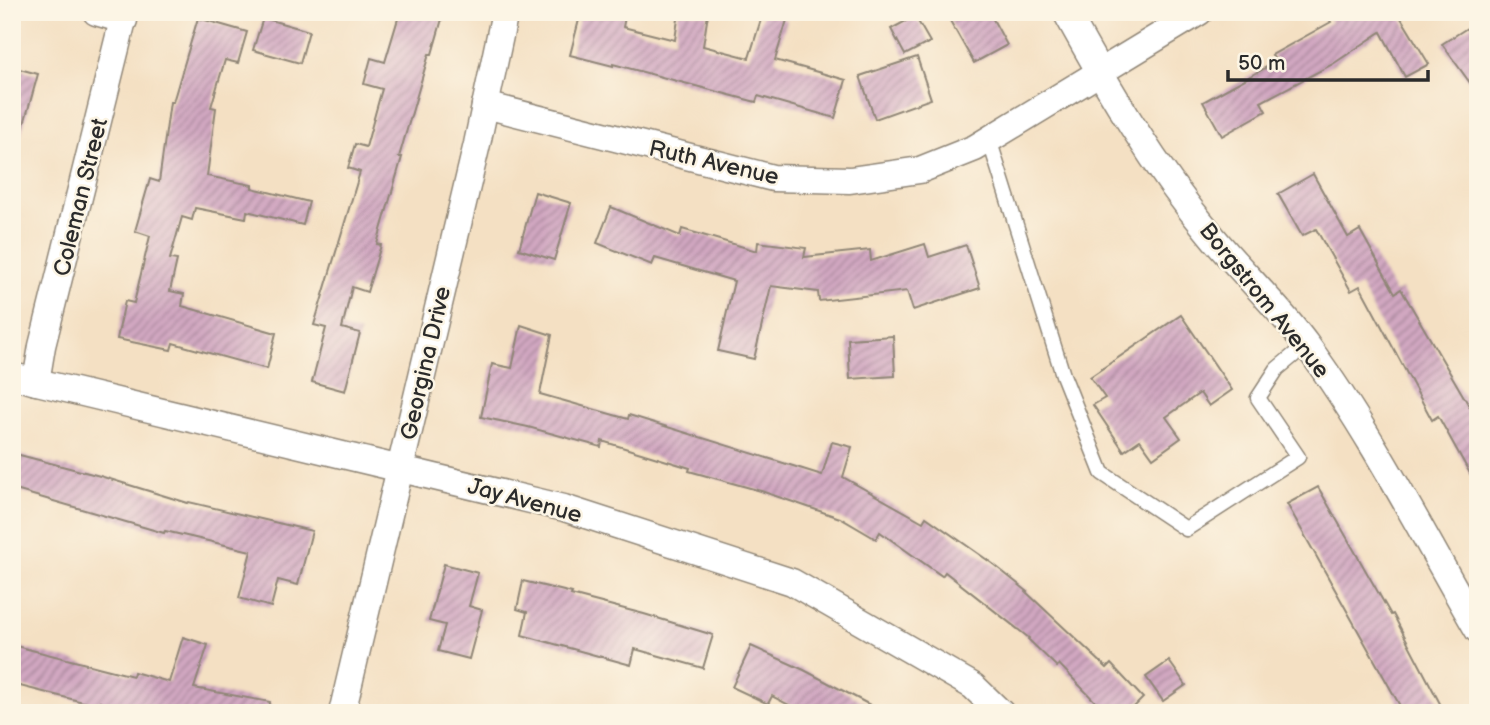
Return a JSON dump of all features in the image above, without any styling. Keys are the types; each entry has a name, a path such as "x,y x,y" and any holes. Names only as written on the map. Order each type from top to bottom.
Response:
{"street":[{"path":"96,12 125,16"},
{"name":"Georgina Drive","path":"342,713 505,12"},
{"name":"Borgstrom Avenue","path":"1066,12 1099,74 1158,167 1210,234 1306,345 1355,415 1478,630"},
{"name":"Ruth Avenue","path":"485,105 773,178 850,180 920,170 975,148 1199,12"},
{"name":"Coleman Street","path":"24,379 42,346 125,16"},
{"name":"Jay Avenue","path":"24,379 564,508 792,582 973,686 1001,713"}],"lane":[{"path":"989,139 1063,374 1102,473 1186,529 1298,457 1258,398 1277,369 1306,345"}],"building":[{"path":"400,12 444,12 399,157 402,157 377,244 381,245 367,292 352,287 342,328 360,333 345,391 312,382 326,328 314,325 360,172 348,168 355,144 366,147 382,89 364,84 371,58 385,62"},
{"path":"581,12 626,12 623,27 675,40 679,12 708,14 703,46 749,58 763,13 787,20 775,60 846,80 835,118 758,96 756,102 570,55"},
{"path":"945,12 989,12 1007,45 974,63"},
{"path":"1325,12 1410,12 1401,18 1429,64 1405,77 1381,32 1333,64 1261,102 1266,111 1222,136 1203,102 1276,62 1272,55 1331,22"},
{"path":"915,16 930,42 905,55 891,29"},
{"path":"198,18 247,32 238,63 225,60 211,107 216,108 207,176 252,185 252,188 309,202 303,225 247,211 246,218 195,208 192,220 182,217 170,259 177,260 170,291 184,294 182,306 276,333 267,369 173,343 171,350 117,339 125,301 134,303 150,236 135,231 150,179 159,182 170,102 173,102"},
{"path":"263,18 309,31 300,63 253,50"},
{"path":"1478,21 1478,94 1442,44"},
{"path":"917,57 931,99 875,119 860,76"},
{"path":"12,67 38,74 19,142 12,141"},
{"path":"1313,174 1348,237 1360,230 1395,293 1401,289 1478,421 1478,488 1438,416 1432,420 1360,286 1351,291 1316,229 1302,236 1278,194"},
{"path":"535,192 571,203 554,260 519,249"},
{"path":"611,207 680,236 682,229 757,251 758,242 806,248 804,257 870,250 871,261 925,244 929,257 966,245 980,288 913,310 907,291 819,301 818,292 771,286 754,359 718,351 734,281 655,258 652,265 597,243"},
{"path":"1181,315 1232,390 1209,406 1200,393 1166,417 1181,438 1153,458 1140,440 1124,451 1093,405 1105,398 1090,377"},
{"path":"521,325 552,335 540,394 628,419 629,415 822,475 832,442 852,447 843,477 923,522 926,517 993,564 1027,591 1107,668 1111,664 1143,698 1128,713 1106,713 1059,664 1057,667 1029,638 945,572 942,576 880,532 876,539 840,518 602,441 601,447 481,417 492,364 512,368"},
{"path":"893,336 895,376 850,379 848,339"},
{"path":"12,453 188,503 312,531 298,585 278,580 271,607 239,598 251,551 165,531 164,533 12,489"},
{"path":"1318,487 1391,615 1393,614 1445,713 1404,713 1287,504"},
{"path":"444,564 478,573 469,606 482,610 469,659 438,651 445,625 429,621"},
{"path":"523,581 713,635 703,668 635,649 631,665 522,635 527,612 517,609"},
{"path":"183,637 208,645 194,688 270,702 269,713 139,713 12,684 12,645 133,676 134,672 169,682"},
{"path":"751,646 804,670 885,713 804,713 772,696 768,704 732,687"},
{"path":"1169,661 1186,685 1163,701 1146,677"}]}
